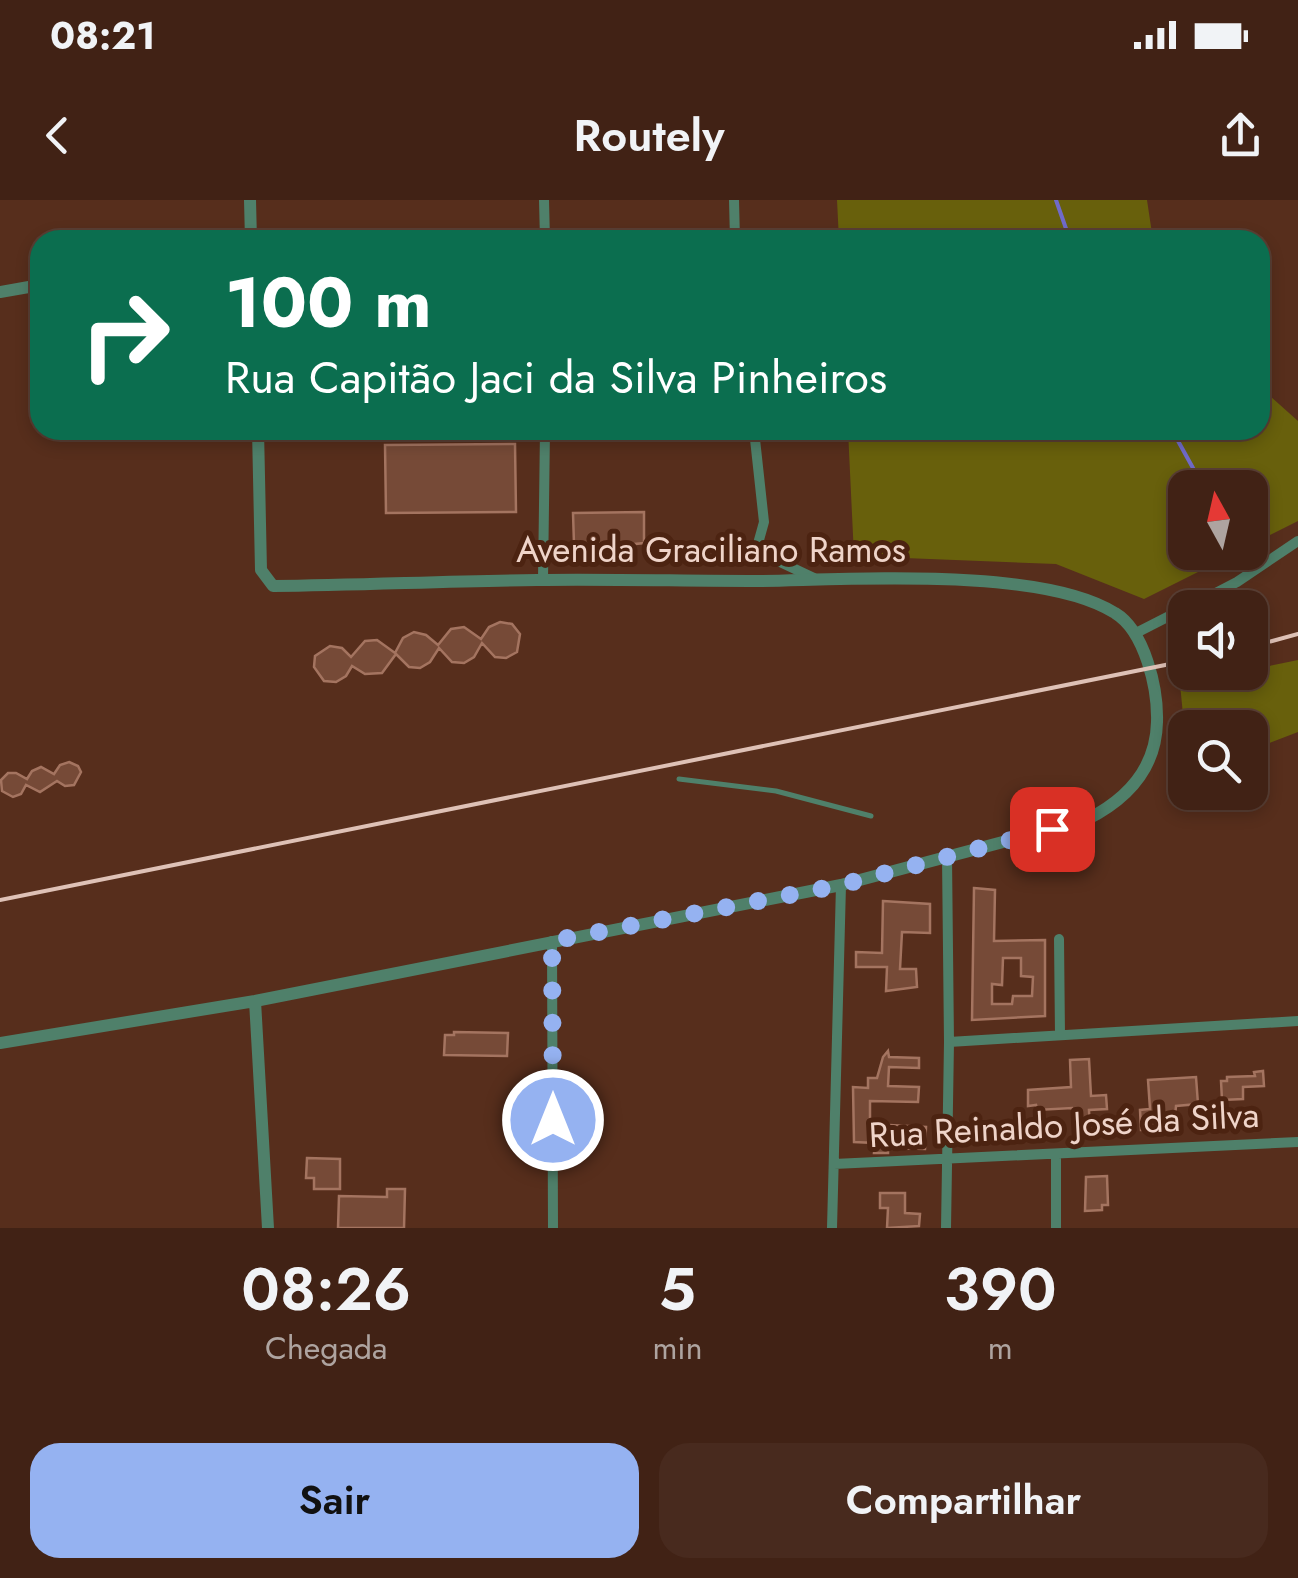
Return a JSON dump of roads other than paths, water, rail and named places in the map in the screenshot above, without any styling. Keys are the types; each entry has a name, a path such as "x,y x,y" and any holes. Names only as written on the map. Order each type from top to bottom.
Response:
{"street":[{"path":"250,200 251,230"},
{"path":"544,200 545,230"},
{"path":"734,200 735,230"},
{"path":"0,292 30,286"},
{"name":"Avenida Graciliano Ramos","path":"258,440 260,570 272,586 814,578 976,581 1048,590 1102,606 1117,613 1136,633"},
{"path":"544,580 545,440"},
{"path":"755,440 764,522 759,552 814,578"},
{"path":"1221,590 1298,541"},
{"path":"0,1043 255,1001 841,885 1086,820 1116,804 1144,772 1157,728 1143,647 1136,633 1168,617"},
{"path":"946,1228 947,856"},
{"path":"832,1228 841,885"},
{"path":"1058,939 1060,1035"},
{"path":"552,941 553,1228"},
{"path":"255,1001 268,1228"},
{"path":"949,1042 1298,1021"},
{"name":"Rua Reinaldo José da Silva","path":"834,1164 1298,1142"},
{"path":"1056,1154 1056,1228"}],"lane":[{"path":"679,779 776,791 871,816"}],"waterway":[{"path":"1056,200 1066,230"},
{"path":"1178,440 1194,470"}],"railway":[{"path":"1268,642 1298,634"},
{"path":"0,900 1168,664"}]}
